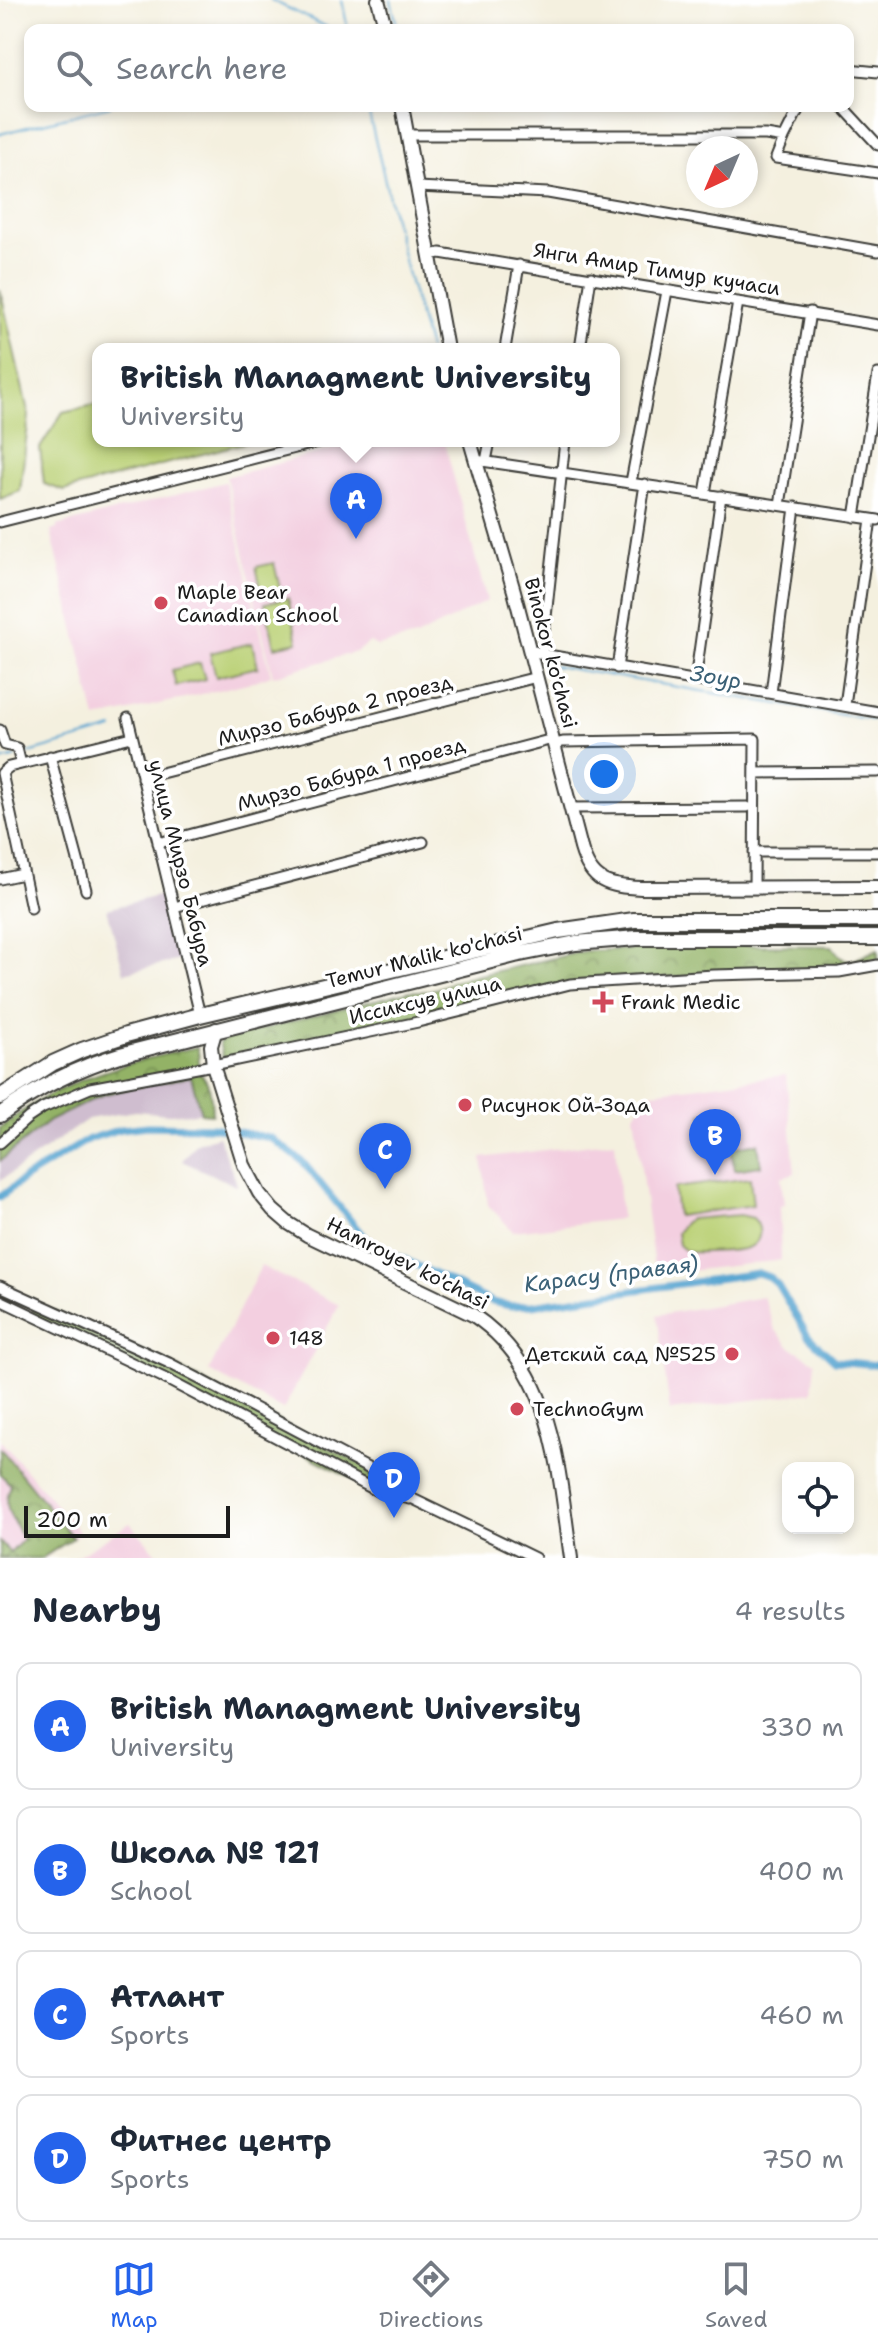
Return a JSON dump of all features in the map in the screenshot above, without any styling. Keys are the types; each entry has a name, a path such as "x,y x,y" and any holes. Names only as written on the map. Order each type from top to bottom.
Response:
{"highway":[{"name":"Temur Malik ko'chasi","path":"0,1097 53,1063 126,1035 527,937 634,920 878,920"},
{"path":"794,920 794,937"},
{"name":"Temur Malik ko'chasi","path":"0,1115 38,1089 78,1069 134,1050 515,955 576,943 637,938 878,938"},
{"path":"0,1087 53,1063"}],"main road":[{"path":"378,0 384,24"},
{"path":"403,112 446,343"},
{"name":"Binokor ko'chasi","path":"473,447 480,460 536,651 537,677 570,808 587,865 594,875 602,881 641,888 878,887"},
{"name":"Hamroyev ko'chasi","path":"216,1029 211,1046 213,1065 233,1133 253,1184 273,1210 288,1223 318,1240 464,1310 490,1327 507,1345 531,1380 549,1424 571,1558"},
{"name":"Hamroyev ko'chasi","path":"190,1036 201,1044 213,1065"}],"street":[{"path":"854,70 878,72"},
{"path":"797,112 776,158 878,173"},
{"path":"848,112 878,145"},
{"path":"408,135 766,135 784,138"},
{"path":"417,187 548,193 878,251"},
{"name":"Янги Амир Тимур кучаси","path":"430,255 440,253 519,265 878,325"},
{"path":"506,343 519,265"},
{"path":"581,343 591,277"},
{"path":"631,482 667,291"},
{"path":"705,493 738,302"},
{"path":"780,505 810,312"},
{"path":"855,517 878,374"},
{"path":"0,522 299,447"},
{"path":"487,447 480,460 874,520 845,705"},
{"path":"564,447 536,651 617,668 878,712"},
{"path":"617,668 645,484"},
{"path":"695,681 721,496"},
{"path":"771,693 795,507"},
{"name":"Мирзо Бабура 2 проезд","path":"142,778 537,677"},
{"name":"улица Мирзо Бабура","path":"128,718 200,1015"},
{"path":"0,730 2,746 17,748 21,764"},
{"path":"31,908 4,810 1,776 6,768 132,737"},
{"name":"Мирзо Бабура 1 проезд","path":"158,843 554,742 755,739 756,773"},
{"path":"50,756 86,890"},
{"path":"754,888 756,773 878,772"},
{"path":"570,808 747,807"},
{"path":"174,907 423,842"},
{"path":"754,852 878,852"},
{"path":"0,879 23,874"},
{"name":"Иссиксув улица","path":"0,1143 43,1108 90,1088 418,1022 570,984 714,975 839,972 878,965"},
{"path":"0,1286 169,1363 381,1475 413,1499 535,1558"},
{"path":"0,1300 162,1377 379,1492 413,1499"}],"shaded area":[{"path":"340,447 446,447 487,601 416,637 377,646 370,642 356,652 273,676 226,477"},
{"name":"Maple Bear Canadian School","path":"225,482 271,675 96,719 51,531 57,526"},
{"path":"165,894 180,960 124,973 107,909"},
{"path":"786,1075 795,1173 781,1177 784,1205 779,1206 781,1260 655,1275 634,1114 652,1092"},
{"path":"191,1076 201,1113 135,1111 88,1119 0,1181 0,1161 49,1121 104,1094"},
{"path":"218,1136 237,1186 182,1161 196,1143"},
{"path":"615,1141 621,1219 513,1231 488,1205 482,1158"},
{"name":"148","path":"261,1266 339,1305 283,1410 209,1371"},
{"name":"Детский сад №525","path":"763,1297 775,1329 789,1346 815,1362 812,1392 670,1411 657,1315"},
{"path":"0,1440 80,1533 45,1558 0,1558"},
{"path":"130,1523 161,1558 74,1558 116,1532"}],"green space":[{"path":"0,289 29,416 20,491 0,499"},
{"path":"92,405 92,447 229,447 64,491 44,484 40,448 63,412"},
{"path":"274,563 281,593 263,597 256,567"},
{"path":"288,598 298,642 275,647 265,603"},
{"path":"252,643 258,667 216,677 210,653"},
{"path":"200,663 205,679 176,686 172,670"},
{"path":"742,945 832,946 841,958 852,961 878,949 878,959 829,968 589,982 233,1060 223,1058 219,1042 410,991 433,989 453,981 585,951"},
{"path":"197,1047 200,1073 210,1092 212,1114 201,1113 191,1076 104,1094 49,1121 0,1161 0,1128 45,1097 118,1067"},
{"path":"722,1111 725,1133 705,1136 702,1114"},
{"path":"758,1143 761,1166 734,1170 731,1148"},
{"path":"750,1178 753,1205 677,1216 674,1188"},
{"path":"740,1215 753,1218 758,1226 758,1239 752,1246 694,1252 686,1251 679,1245 677,1233 690,1219"},
{"path":"36,1303 169,1363 381,1475 373,1489 31,1314"},
{"path":"0,1448 73,1538 42,1558 0,1558 0,1542 10,1553 23,1540 8,1507 11,1485 0,1474"}],"waterway":[{"path":"271,0 321,24"},
{"path":"342,0 347,24"},
{"path":"391,0 397,24"},
{"path":"854,65 878,66"},
{"path":"0,134 86,112"},
{"path":"368,112 427,343"},
{"name":"Зоур","path":"548,665 878,721"},
{"path":"22,755 113,729"},
{"path":"0,761 16,757"},
{"name":"Карасу (правая)","path":"0,1197 89,1139 121,1129 211,1127 271,1138 302,1161 365,1238 492,1302 510,1306 532,1305 758,1273 777,1284 808,1336 835,1361 878,1365"}],"place":[{"name":"British Managment University","path":"356,539"},
{"name":"Maple Bear Canadian School","path":"161,603"},
{"name":"Frank Medic","path":"603,1002"},
{"name":"Рисунок Ой-Зода","path":"465,1105"},
{"name":"Школа № 121","path":"715,1175"},
{"name":"Атлант","path":"385,1189"},
{"name":"148","path":"273,1338"},
{"name":"Детский сад №525","path":"732,1354"},
{"name":"TechnoGym","path":"517,1409"},
{"name":"Фитнес центр","path":"394,1518"}]}
